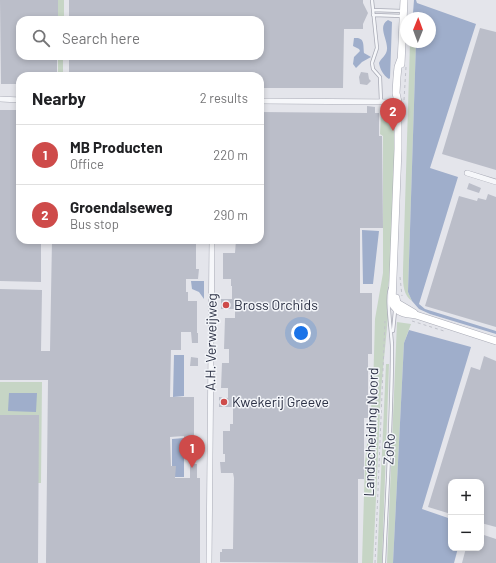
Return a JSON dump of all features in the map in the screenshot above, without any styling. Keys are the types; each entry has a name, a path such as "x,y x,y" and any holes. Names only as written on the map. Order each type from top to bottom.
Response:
{"street":[{"path":"403,12 404,0"},
{"path":"395,310 392,303 398,102 396,93 401,48"},
{"path":"0,99 16,100"},
{"path":"264,102 398,102"},
{"path":"466,173 496,182"},
{"name":"A.H. Verweijweg","path":"209,563 212,244"},
{"path":"393,284 396,289 395,310"},
{"path":"396,298 397,303 416,315"},
{"path":"395,310 416,315 496,341"}],"lane":[{"path":"372,0 376,48 372,63 373,69 380,77 381,102"},
{"path":"373,10 400,13"},
{"path":"373,15 400,13"},
{"name":"ZoRo","path":"392,336 389,289 393,284"},
{"name":"ZoRo","path":"384,563 392,336 395,310"}],"path":[{"name":"Landscheiding Noord","path":"375,563 385,322 386,318 390,318"}],"green space":[{"path":"58,0 64,0 64,16 58,16"},
{"path":"410,48 416,48 408,292 412,301 406,295 403,278"},
{"path":"58,60 63,60 63,72 58,72"},
{"path":"381,113 396,114 391,266 387,294 388,317 381,390 373,563 362,563 365,462 373,390 375,319 383,273 383,136 380,134"},
{"path":"397,322 411,324 404,343 393,563 387,563"},
{"path":"386,364 389,364 382,563 377,563"},
{"path":"0,382 42,382 41,483 0,483"}],"water":[{"path":"414,0 416,0 417,3 476,24 430,168 458,177 419,304 425,309 496,331 496,334 430,314 419,309 412,301 408,292 416,48 436,48 436,12 413,12"},
{"path":"388,20 392,22 389,79 382,72 379,63 387,51 383,26"},
{"path":"354,38 362,40 364,53 371,57 362,62 356,68 353,64 354,57 360,51 353,46"},
{"path":"362,230 379,231 373,284 363,284"},
{"path":"191,281 204,281 204,299 199,292 192,289"},
{"path":"409,330 471,347 422,509 448,518 448,551 457,551 454,563 393,563 404,343"},
{"path":"174,355 184,355 184,396 173,397"},
{"path":"9,393 37,393 36,412 8,411"},
{"path":"184,438 184,477 172,477 172,439"}],"building":[{"path":"0,0 58,0 58,16 16,16 16,60 57,60 57,72 16,72 16,84 1,84"},
{"path":"69,0 363,0 368,13 363,24 363,29 344,29 343,88 264,88 264,72 69,72 69,60 264,60 264,16 69,16"},
{"path":"480,28 496,32 496,170 442,154"},
{"path":"361,72 368,73 371,81 367,85 360,84 359,77"},
{"path":"367,106 375,107 375,113 379,113 379,136 382,136 383,228 360,228 360,293 372,293 372,354 368,354 368,418 364,418 364,479 358,479 358,563 220,562 220,552 222,552 222,549 233,549 234,478 233,473 221,473 220,462 225,462 225,454 223,454 223,431 230,431 230,424 233,424 233,407 219,407 219,397 228,398 228,388 221,388 222,363 229,363 229,349 224,349 225,318 235,318 235,309 221,309 221,299 232,299 231,279 223,279 223,253 235,253 236,244 264,244 264,112 367,113"},
{"path":"0,110 16,110 16,244 41,244 41,282 0,281"},
{"path":"469,183 481,188 479,193 467,189"},
{"path":"488,194 496,197 496,327 425,306 459,196 477,201 478,198 486,200"},
{"path":"52,244 196,244 196,269 199,269 198,279 186,279 186,292 188,292 188,301 197,301 198,343 192,343 191,332 181,332 181,350 171,350 170,397 194,397 194,436 189,436 189,441 184,441 184,436 170,437 171,466 176,466 175,478 190,478 190,464 197,464 197,478 200,478 200,563 46,563 48,380 0,380 0,289 42,290 41,351 50,351"},
{"path":"484,356 496,361 496,527 484,524 484,479 448,479 448,513 428,507 471,367 480,370"},
{"path":"191,357 198,358 198,366 190,366"},
{"path":"0,415 39,415 38,563 0,563"},
{"path":"484,535 496,539 496,563 462,563 465,551 484,551"}],"place":[{"name":"Groendalseweg","path":"393,131"},
{"name":"Bross Orchids","path":"226,305"},
{"name":"Kwekerij Greeve","path":"224,402"},
{"name":"MB Producten","path":"192,468"}]}
